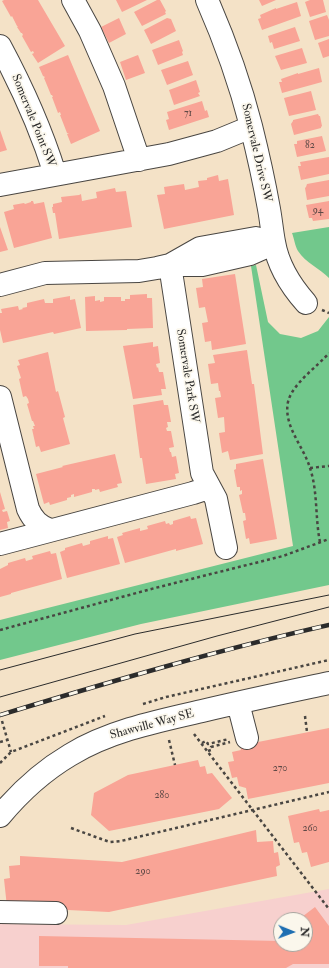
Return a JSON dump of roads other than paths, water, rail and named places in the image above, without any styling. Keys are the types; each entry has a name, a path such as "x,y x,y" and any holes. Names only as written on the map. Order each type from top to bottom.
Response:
{"street":[{"path":"73,0 90,31 114,86 133,161"},
{"name":"Somervale Drive SW","path":"207,0 223,37 235,71 251,127 278,258 291,286 306,302"},
{"name":"Somervale Point SW","path":"0,46 34,114 55,174"},
{"name":"Somervale Point SW","path":"0,185 169,154 217,141 251,127"},
{"path":"0,285 44,272 139,271 170,265 202,265 250,254 274,243"},
{"name":"Somervale Park SW","path":"170,265 202,473 216,499 226,548"},
{"path":"0,397 28,509 36,522 42,527 50,530"},
{"path":"0,544 194,493 209,486"},
{"name":"Shawville Way SE","path":"0,816 18,795 55,764 103,738 137,728 329,682"},
{"path":"236,739 238,703"},
{"path":"0,912 56,913"}],"tram line":[{"path":"0,670 135,634 329,595"},
{"path":"0,697 217,636 329,607"}],"railway":[{"path":"0,715 164,667 329,625"}]}
